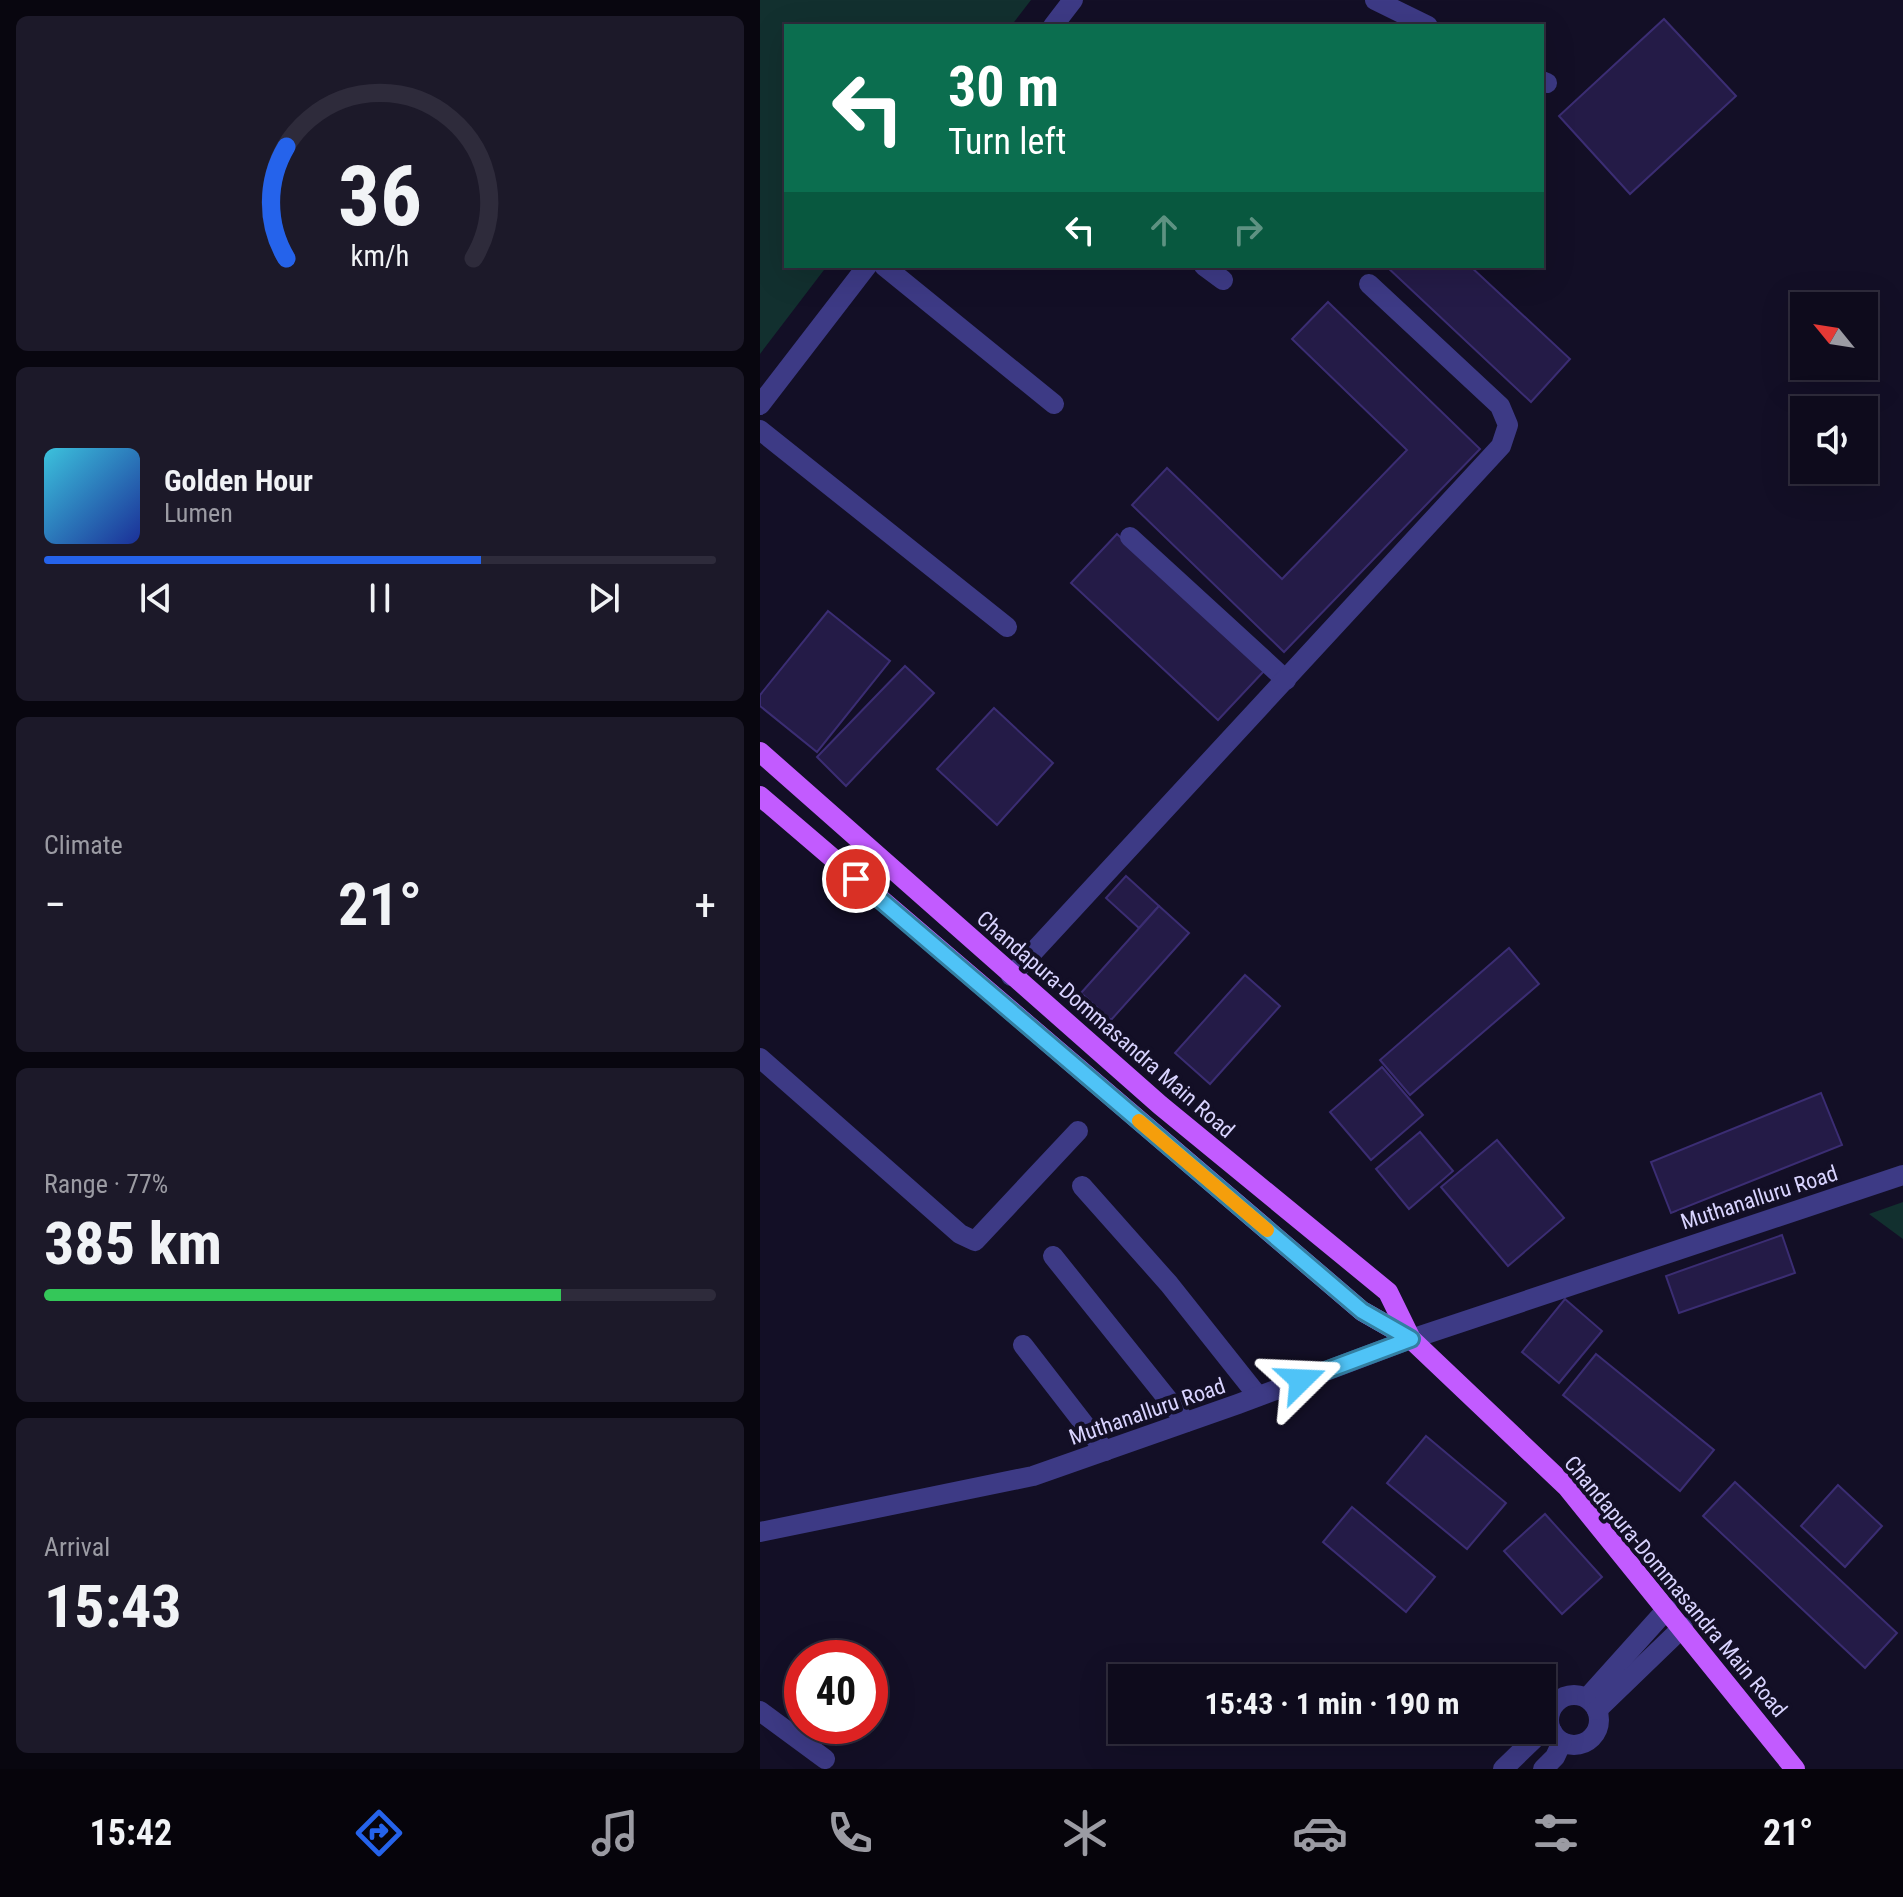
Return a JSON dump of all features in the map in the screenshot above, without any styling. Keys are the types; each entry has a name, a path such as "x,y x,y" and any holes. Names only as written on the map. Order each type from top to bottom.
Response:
{"main road":[{"name":"Chandapura-Dommasandra Main Road","path":"760,752 1160,1105 1388,1292 1411,1339"},
{"name":"Chandapura-Dommasandra Main Road","path":"760,796 1362,1311 1411,1339 1567,1487 1795,1769"}],"street":[{"path":"1055,24 1073,0"},
{"path":"1375,0 1424,24"},
{"path":"760,405 865,268"},
{"path":"886,268 1054,404"},
{"path":"1207,268 1223,280"},
{"path":"1011,976 1501,446 1508,425 1500,406 1369,284"},
{"path":"760,430 1007,627"},
{"path":"1130,537 1286,680"},
{"path":"760,1058 960,1234 975,1241 1078,1131"},
{"name":"Muthanalluru Road","path":"760,1532 1033,1476 1411,1339 1903,1175"},
{"path":"1082,1186 1169,1284 1258,1396"},
{"path":"1053,1256 1186,1422"},
{"path":"1023,1345 1105,1451"},
{"path":"1592,1704 1667,1609"},
{"path":"1592,1704 1683,1627"},
{"path":"1503,1769 1536,1737 1557,1737 1577,1746 1591,1739 1599,1726 1592,1704 1574,1695 1562,1699 1553,1707 1549,1719 1557,1737 1555,1757 1543,1769"},
{"path":"760,1711 825,1759"}],"green space":[{"path":"760,0 1031,0 1013,24 784,24 784,268 825,268 760,354"},
{"path":"1903,1202 1903,1239 1869,1214"}],"building":[{"path":"1664,19 1736,96 1630,194 1559,116"},
{"path":"1388,268 1472,268 1570,359 1531,402"},
{"path":"1328,302 1480,449 1284,652 1132,505 1167,468 1282,579 1407,450 1292,339"},
{"path":"1117,534 1264,671 1218,720 1071,583"},
{"path":"828,611 890,661 817,752 760,706 760,695"},
{"path":"905,666 934,693 846,786 817,757"},
{"path":"994,708 1053,763 997,825 937,769"},
{"path":"1126,876 1159,906 1139,928 1106,898"},
{"path":"1159,906 1189,933 1111,1020 1081,993"},
{"path":"1509,948 1539,984 1410,1095 1380,1060"},
{"path":"1245,975 1280,1006 1210,1084 1175,1053"},
{"path":"1382,1067 1423,1115 1371,1160 1330,1112"},
{"path":"1821,1093 1842,1145 1671,1213 1651,1162"},
{"path":"1420,1132 1453,1171 1409,1209 1376,1169"},
{"path":"1497,1140 1564,1218 1508,1266 1441,1187"},
{"path":"1782,1235 1795,1273 1679,1313 1666,1276"},
{"path":"1565,1299 1602,1331 1559,1383 1522,1352"},
{"path":"1596,1354 1714,1450 1680,1491 1563,1395"},
{"path":"1426,1436 1506,1503 1467,1549 1387,1483"},
{"path":"1735,1482 1897,1633 1865,1668 1703,1516"},
{"path":"1838,1485 1882,1526 1845,1567 1801,1526"},
{"path":"1352,1507 1435,1577 1406,1612 1323,1542"},
{"path":"1545,1514 1602,1577 1562,1614 1504,1551"}],"slow traffic":[{"path":"1139,1121 1267,1230"}],"route":[{"path":"856,879 1362,1311 1411,1339 1301,1380"}]}
